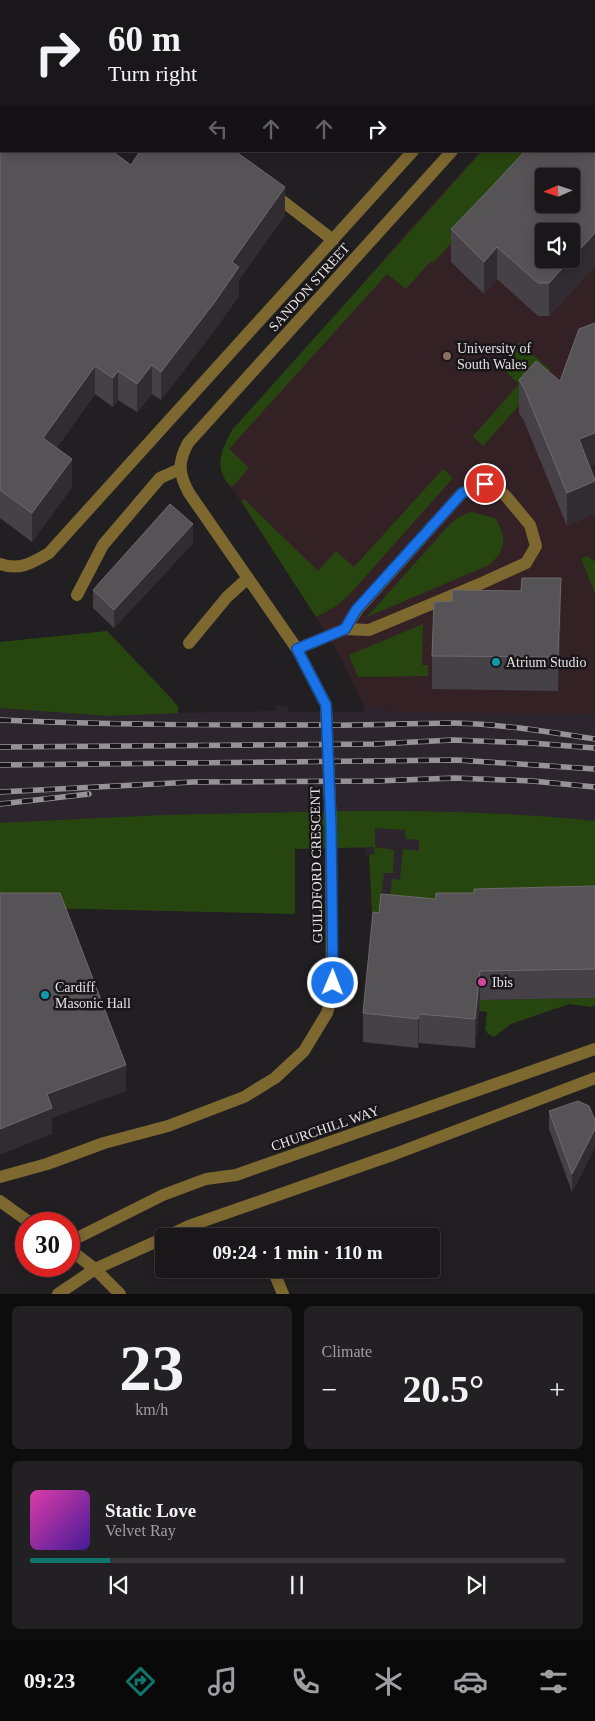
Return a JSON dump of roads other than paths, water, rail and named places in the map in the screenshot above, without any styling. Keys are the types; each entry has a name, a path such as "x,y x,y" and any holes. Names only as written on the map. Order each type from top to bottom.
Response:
{"street":[{"path":"0,564 11,568 31,564 50,553 412,152"},
{"name":"SANDON STREET","path":"180,469 182,454 188,443 451,152"},
{"path":"264,187 333,240"},
{"path":"78,595 103,545 160,478 180,469"},
{"name":"GUILDFORD CRESCENT","path":"0,1177 47,1164 104,1143 161,1128 244,1097 275,1078 304,1051 326,1014 332,996 331,827 326,705 297,649 189,493 182,481 180,469"},
{"path":"297,649 345,629 369,630 474,587 526,563 536,546 530,525 505,495 485,484 462,493 356,610 345,629"},
{"path":"189,644 227,597 248,578"},
{"name":"CHURCHILL WAY","path":"80,1236 163,1195 206,1179 236,1175 595,1049"},
{"path":"185,1228 395,1154 595,1078"},
{"path":"0,1201 15,1212"},
{"path":"58,1294 95,1270 155,1242"},
{"path":"80,1258 120,1294"},
{"path":"277,1278 283,1294"}],"railway":[{"path":"0,720 204,725 455,723 508,727 595,739"},
{"path":"0,747 375,744 453,740 595,748"},
{"path":"0,765 457,760 595,769"},
{"path":"0,792 193,782 377,781 455,778 532,781 595,787"},
{"path":"0,804 89,794"}],"place":[{"name":"University of South Wales","path":"447,356"},
{"name":"Atrium Studio","path":"496,662"},
{"name":"Ibis","path":"482,982"},
{"name":"Cardiff Masonic Hall","path":"45,995"}]}
